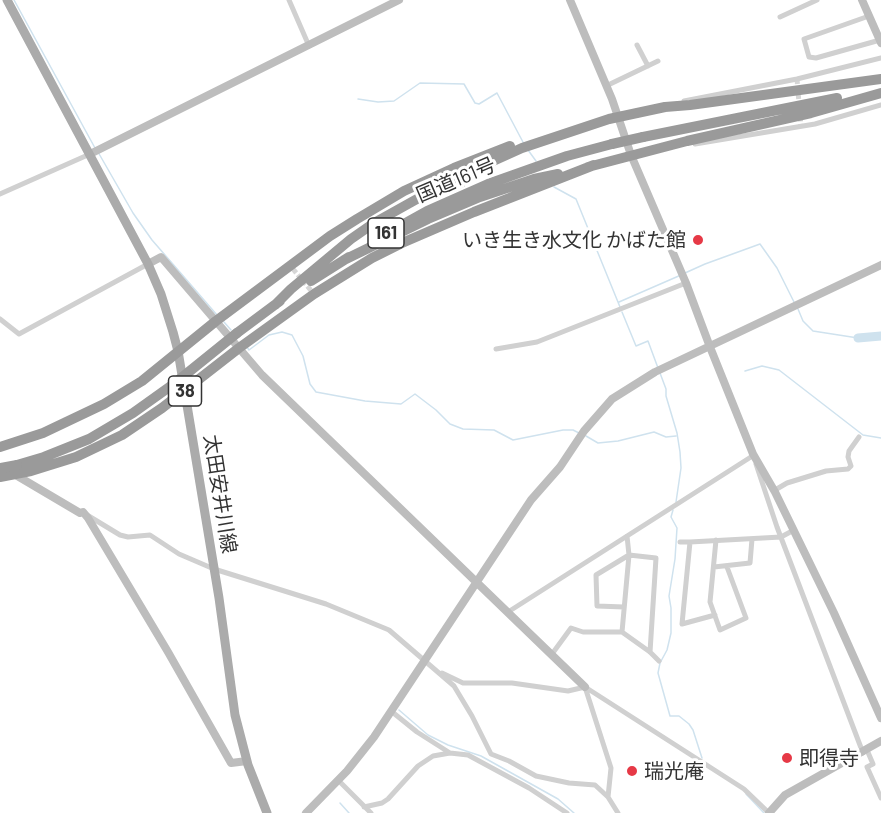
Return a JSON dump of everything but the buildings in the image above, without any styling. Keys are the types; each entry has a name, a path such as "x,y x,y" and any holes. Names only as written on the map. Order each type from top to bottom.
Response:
{"highway":[{"path":"275,305 351,239 374,223 451,180 560,129 566,133 665,107 881,79"},
{"name":"国道161号","path":"0,467 16,470 89,439 180,386 244,328 344,260 396,227 488,184 539,165 612,144 832,100 881,87"},
{"path":"344,260 428,219 480,197 631,155 811,113 881,93"},
{"path":"0,447 42,433 104,404 142,381 216,321 357,219 404,191 524,145"},
{"path":"180,386 239,348 314,294 372,258 473,210 549,179"},
{"path":"0,477 16,470"}],"main road":[{"name":"太田安井川線","path":"8,0 95,152 161,294 178,351 180,386 214,569 235,715 247,760 267,813"}],"street":[{"path":"289,0 309,46"},
{"path":"0,194 95,152 309,46 389,2 399,0"},
{"path":"570,0 606,86 631,155 684,277 753,454 781,537 865,751 873,764 867,767 881,798"},
{"path":"780,17 817,0"},
{"path":"862,0 880,41 816,58 808,57 804,39 869,16"},
{"path":"637,45 648,66"},
{"path":"665,107 684,101 797,79 881,58"},
{"path":"606,86 658,61"},
{"path":"687,141 691,145 815,124 881,105"},
{"path":"1,322 19,334 161,257 262,375 585,687 744,789 769,813 785,795 800,785 881,741"},
{"path":"306,813 367,746 531,500 560,467 602,409 621,391 659,370 881,265"},
{"path":"496,349 537,342 618,310 684,277"},
{"path":"775,490 787,483 826,471 848,469 851,466 849,451 859,437"},
{"path":"753,454 775,490 881,718"},
{"path":"508,612 753,454"},
{"path":"16,470 80,513 82,512 120,535 128,537 150,535 179,554 214,569 326,604 389,630 454,686 491,756 488,765"},
{"path":"82,512 163,642 231,763 247,760"},
{"path":"680,542 781,537 794,530"},
{"path":"622,632 629,555 627,536"},
{"path":"714,567 750,563 752,539"},
{"path":"716,540 710,602 720,630 746,618 727,567"},
{"path":"690,542 682,624 715,615"},
{"path":"624,608 597,606 596,575 629,555 656,558 650,652"},
{"path":"552,654 571,628 583,632 622,632 659,661"},
{"path":"438,671 463,683 512,683 568,691 585,687"},
{"path":"585,687 611,768 608,797"},
{"path":"391,711 417,732 450,753"},
{"path":"364,807 382,803 388,799 418,766 433,756 450,753 468,755 488,765 530,788 567,813"},
{"path":"491,756 509,761 536,776 595,786 608,797 618,813"},
{"path":"338,780 371,813"}],"waterway":[{"path":"14,0 95,148"},
{"path":"358,99 378,102 394,101 420,83 464,84 475,103 479,104 497,93 524,144"},
{"path":"528,150 536,161"},
{"path":"98,152 133,213 152,240 217,315"},
{"path":"554,187 576,199 620,307"},
{"path":"685,273 760,244 777,268 794,302"},
{"path":"619,302 681,275"},
{"path":"798,309 803,321 813,331 858,338"},
{"path":"622,312 636,346 648,341 658,368"},
{"path":"224,322 231,330"},
{"path":"247,347 249,350 269,335 282,332 292,335 303,356 310,384 316,392 365,401 401,404 415,394 450,424 463,429 494,430 513,440 563,430 573,430 579,433"},
{"path":"858,338 881,336"},
{"path":"745,371 762,366 779,370 863,435 881,438"},
{"path":"660,373 666,389 680,452 681,468 676,502"},
{"path":"586,436 598,443 618,441 654,432 666,437 676,436"},
{"path":"673,510 671,517 677,528 669,596 671,633 658,673 670,716 679,716 689,724 702,758"},
{"path":"399,710 428,735 448,745 481,756 558,799 574,813"},
{"path":"746,794 764,813"},
{"path":"340,803 349,813"}],"tunnel":[{"path":"797,79 801,127"},
{"path":"458,176 466,195"},
{"path":"293,269 314,294"}],"place":[{"name":"いき生き水文化 かばた館","path":"698,240"},
{"name":"即得寺","path":"787,758"},
{"name":"瑞光庵","path":"632,771"}]}
